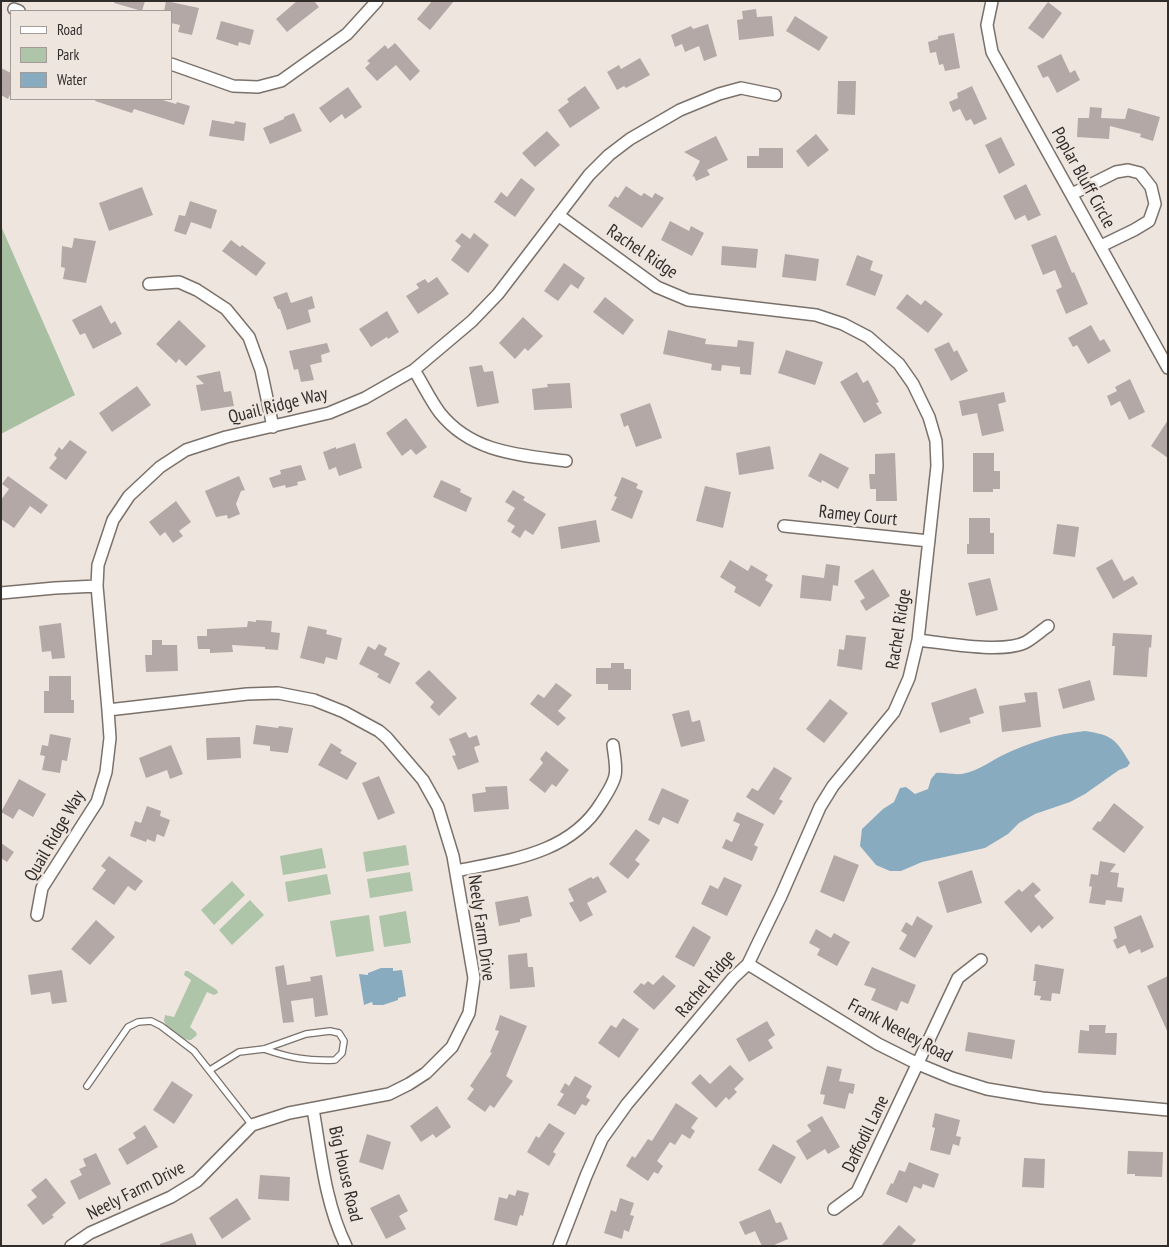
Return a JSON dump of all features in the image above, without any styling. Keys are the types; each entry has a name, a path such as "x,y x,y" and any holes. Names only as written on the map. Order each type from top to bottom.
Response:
{"street":[{"path":"172,64 233,86 258,87 282,81 348,34 377,1"},
{"name":"Poplar Bluff Circle","path":"992,1 988,25 992,52 1168,368"},
{"name":"Quail Ridge Way","path":"37,915 42,888 97,802 106,772 110,738 97,586 98,565 113,520 129,496 160,467 186,450 226,437 329,414 365,398 414,370 472,321 498,294 589,175 630,138 700,100 741,88 775,95"},
{"path":"1072,194 1116,172 1128,170 1140,172 1151,187 1155,204 1149,221 1101,246"},
{"name":"Rachel Ridge","path":"558,215 657,287 688,300 816,316 842,324 868,337 898,364 913,384 929,417 936,441 937,466 918,640 909,678 894,712 833,786 820,806 782,896 748,964 733,978 627,1104 602,1139 559,1246"},
{"path":"149,284 180,282 197,290 226,309 249,337 261,370 273,427"},
{"path":"414,370 440,413 457,431 479,444 506,452 566,461"},
{"name":"Ramey Court","path":"784,526 929,541"},
{"path":"1,592 97,586"},
{"path":"918,640 963,646 1009,646 1025,643 1048,626"},
{"name":"Neely Farm Drive","path":"71,1246 90,1234 171,1197 197,1181 252,1125 289,1113 389,1094 426,1073 452,1048 470,1013 474,978 456,871 438,807 424,780 379,731 344,712 314,700 278,693 247,694 108,710"},
{"path":"456,871 506,861 542,851 578,831 597,810 607,794 615,775 613,745"},
{"name":"Daffodil Lane","path":"834,1209 857,1192 958,978 981,960"},
{"name":"Frank Neeley Road","path":"748,964 878,1044 952,1078 987,1089 1042,1098 1168,1110"},
{"name":"Big House Road","path":"313,1109 331,1208 346,1246"}],"lane":[{"path":"87,1086 128,1027 138,1022 151,1021 161,1026 194,1051 252,1125"},
{"path":"210,1070 239,1052 264,1049 306,1034 339,1033 344,1041 342,1053 335,1060 318,1061 290,1058 264,1049"}],"green space":[{"path":"1,226 75,395 1,434"},
{"path":"406,845 409,865 366,872 363,852"},
{"path":"322,848 326,868 283,875 280,856"},
{"path":"410,872 413,891 370,898 367,879"},
{"path":"327,874 331,894 288,902 285,882"},
{"path":"232,881 245,895 214,925 201,910"},
{"path":"250,900 264,915 232,945 219,930"},
{"path":"406,911 411,943 384,947 379,916"},
{"path":"369,915 374,951 336,957 330,921"},
{"path":"185,971 188,971 217,990 218,993 214,995 207,992 190,1027 197,1035 191,1040 175,1034 164,1021 165,1015 174,1017 191,980 184,975"}],"water":[{"path":"1085,731 1101,734 1117,743 1130,763 1127,767 1119,770 1085,794 1070,802 1035,814 1019,823 1008,834 985,848 922,862 901,871 890,871 876,865 860,846 862,829 883,809 894,802 900,788 906,787 915,794 928,789 931,779 936,773 966,773 1032,743 1063,734"},
{"path":"381,968 393,968 393,971 402,970 406,996 383,1005 373,1005 372,1002 364,1005 359,974 368,975 368,973"}],"building":[{"path":"115,1 145,1 142,10 114,3"},
{"path":"166,1 199,8 192,35 178,32 180,25 172,23 172,10 164,10"},
{"path":"297,1 314,1 319,7 287,32 276,19"},
{"path":"432,1 454,1 430,30 417,19"},
{"path":"1048,2 1062,13 1043,39 1028,28"},
{"path":"756,9 757,17 772,16 774,36 739,40 737,20 743,19 742,11"},
{"path":"795,16 828,37 819,51 786,31"},
{"path":"221,21 254,30 250,45 239,42 238,46 216,39"},
{"path":"708,24 717,56 704,61 699,46 685,52 682,44 675,47 671,35 691,26 693,29"},
{"path":"954,33 960,68 945,71 943,64 939,65 936,52 930,53 928,42 938,39 938,36"},
{"path":"395,43 420,71 410,81 396,65 377,81 365,68 370,63 367,61 385,45 388,49"},
{"path":"1061,54 1070,73 1075,70 1080,80 1057,93 1048,76 1043,78 1037,66"},
{"path":"640,58 650,75 626,88 624,86 617,90 607,72 619,65 621,69"},
{"path":"1,68 10,72 10,94 8,99 1,95"},
{"path":"838,81 856,81 855,115 837,114"},
{"path":"585,86 600,108 570,128 558,110 569,102 567,99"},
{"path":"972,86 987,119 974,125 971,119 966,121 960,109 953,112 949,102 958,98 957,93"},
{"path":"348,87 362,107 345,119 342,114 330,123 319,108"},
{"path":"162,100 190,106 184,125 134,109 132,113 95,101"},
{"path":"1090,107 1102,108 1101,118 1125,119 1128,108 1160,117 1153,141 1140,137 1141,134 1110,126 1109,139 1077,137 1078,118 1089,118"},
{"path":"294,113 302,131 270,144 263,128"},
{"path":"212,120 234,124 235,121 246,123 244,141 209,136"},
{"path":"547,131 560,145 535,167 522,153"},
{"path":"816,134 829,150 808,167 796,151"},
{"path":"716,136 728,160 707,170 710,175 696,181 694,176 692,177 700,161 684,152"},
{"path":"1001,137 1015,165 999,174 985,145"},
{"path":"759,148 783,148 783,168 747,168 747,156 759,156"},
{"path":"521,178 535,189 515,217 494,202 501,192 507,197"},
{"path":"1026,184 1041,215 1028,221 1025,215 1015,220 1003,196"},
{"path":"626,186 641,196 644,193 652,198 655,193 664,198 642,228 608,206 615,196 618,198"},
{"path":"142,187 153,215 109,231 99,203"},
{"path":"190,201 217,210 211,229 191,222 186,235 174,231 179,215 185,216"},
{"path":"670,221 689,231 691,226 704,233 692,256 661,240"},
{"path":"462,233 470,239 474,233 489,245 468,273 451,260 461,246 455,241"},
{"path":"1056,235 1088,304 1066,314 1056,290 1062,287 1055,270 1043,275 1031,245"},
{"path":"74,238 96,241 86,283 63,279 65,268 61,267 62,246 72,248"},
{"path":"231,240 240,247 242,245 266,263 256,276 222,251"},
{"path":"722,246 758,249 756,268 721,265"},
{"path":"785,254 819,259 816,281 782,277"},
{"path":"857,255 873,261 870,270 883,275 875,296 846,285"},
{"path":"564,263 585,278 578,289 571,284 558,301 544,291"},
{"path":"437,277 449,294 418,314 406,296 419,288 416,284 425,279 428,283"},
{"path":"287,292 291,303 312,296 315,308 308,310 311,322 287,330 280,309 278,309 273,297"},
{"path":"907,294 921,305 925,300 943,314 928,333 896,308"},
{"path":"605,297 634,320 623,335 593,312"},
{"path":"101,305 111,324 115,321 122,334 93,349 85,333 80,335 72,320"},
{"path":"387,311 399,332 371,347 359,329"},
{"path":"523,317 543,336 528,351 525,348 515,359 499,343"},
{"path":"179,320 206,346 186,366 179,359 176,363 156,344"},
{"path":"1091,325 1100,341 1104,339 1111,351 1088,364 1077,345 1073,347 1068,338"},
{"path":"668,330 706,339 705,344 737,347 738,340 754,342 751,375 740,374 740,367 722,365 721,371 711,370 712,364 663,354"},
{"path":"949,342 954,352 957,350 968,371 951,381 934,349"},
{"path":"327,343 330,352 321,355 322,362 310,365 314,380 301,382 298,369 294,370 289,351"},
{"path":"786,350 823,362 815,385 778,373"},
{"path":"482,365 484,372 493,371 499,403 477,407 469,367"},
{"path":"220,371 224,392 231,391 234,406 201,411 196,385 204,384 196,376"},
{"path":"857,372 863,383 868,380 879,402 876,403 882,413 864,423 840,382"},
{"path":"1130,379 1145,412 1129,420 1120,401 1111,406 1107,396 1117,391 1115,387"},
{"path":"570,383 572,408 534,410 532,389 548,387 547,384"},
{"path":"137,386 151,405 112,432 99,413"},
{"path":"1004,392 1006,402 998,404 1004,431 982,436 977,413 962,416 959,401"},
{"path":"650,403 662,438 636,447 628,425 624,427 620,414"},
{"path":"406,418 427,447 416,455 411,449 402,456 386,433"},
{"path":"1168,420 1168,458 1151,446"},
{"path":"70,440 87,452 66,480 49,468 57,458 54,455 59,447 62,450"},
{"path":"355,443 362,468 339,476 336,467 329,470 323,452"},
{"path":"770,446 774,469 739,475 736,453"},
{"path":"820,453 849,468 838,489 822,480 821,483 808,476"},
{"path":"895,453 897,501 876,501 876,489 870,489 869,474 875,474 875,454"},
{"path":"973,453 994,453 994,471 1000,471 1000,489 993,489 993,492 973,492"},
{"path":"301,465 306,480 297,482 298,485 286,488 285,485 273,488 269,478 281,474 280,470"},
{"path":"8,476 48,505 41,514 30,506 14,528 1,519 1,500 9,489 2,484"},
{"path":"239,476 245,490 241,491 236,504 240,514 228,519 227,515 216,517 205,491"},
{"path":"622,477 638,484 636,488 643,491 632,519 611,510 617,497 614,496"},
{"path":"441,480 461,489 460,492 472,498 466,512 433,497"},
{"path":"705,486 731,492 723,528 696,521"},
{"path":"513,490 525,497 523,500 546,514 533,535 525,530 520,538 511,532 515,526 507,521 515,508 505,502"},
{"path":"176,501 191,522 179,531 183,536 173,543 165,532 160,536 149,522"},
{"path":"969,518 990,518 990,533 994,533 994,554 967,554"},
{"path":"596,520 600,542 561,549 558,527"},
{"path":"1057,524 1079,527 1075,557 1053,554"},
{"path":"1112,559 1124,581 1133,576 1138,584 1113,599 1096,568"},
{"path":"730,560 748,571 751,565 768,575 765,580 773,585 760,607 734,592 736,587 720,577"},
{"path":"826,564 840,566 838,586 833,585 831,601 800,598 802,575 824,578"},
{"path":"873,569 890,596 866,611 860,601 865,598 854,581"},
{"path":"990,578 998,610 976,616 968,583"},
{"path":"256,620 272,621 271,632 280,633 278,650 265,649 265,647 232,645 233,652 210,653 210,649 198,649 197,636 207,636 207,629 247,627 248,621 256,622"},
{"path":"61,623 65,658 52,659 51,651 42,652 39,626"},
{"path":"308,626 327,630 326,634 342,638 337,660 326,657 324,664 300,658"},
{"path":"1113,633 1152,635 1151,648 1149,647 1147,677 1113,675 1115,646 1112,646"},
{"path":"846,635 866,637 862,670 837,666 839,649 844,650"},
{"path":"152,640 162,640 162,645 177,645 178,671 146,672 145,655 152,655"},
{"path":"379,644 387,648 384,655 400,663 390,684 377,677 379,674 359,664 368,646 375,650"},
{"path":"611,663 624,663 624,669 631,669 631,690 608,690 608,684 596,684 596,668 611,668"},
{"path":"429,670 457,698 439,716 430,707 434,702 415,683"},
{"path":"49,676 71,676 71,700 74,700 74,713 44,713 44,691 49,691"},
{"path":"1090,680 1095,700 1063,709 1058,689"},
{"path":"556,683 572,695 558,711 566,718 558,726 530,704 538,694 544,698"},
{"path":"976,688 984,713 969,718 971,723 940,733 931,703"},
{"path":"1037,692 1041,727 1002,732 999,706 1026,702 1024,693"},
{"path":"830,699 848,713 824,743 806,729"},
{"path":"689,710 692,722 700,720 705,741 681,747 672,714"},
{"path":"256,725 293,728 288,753 270,751 270,746 253,744"},
{"path":"466,732 469,738 477,735 480,745 474,747 479,762 458,770 452,756 456,755 449,739"},
{"path":"50,734 71,738 67,761 62,760 60,773 42,770 45,756 40,755 42,745 48,746"},
{"path":"240,737 241,758 207,760 206,738"},
{"path":"331,743 342,750 340,753 357,763 347,780 318,765"},
{"path":"171,745 183,774 170,779 167,770 146,778 139,758"},
{"path":"546,751 569,770 556,787 552,784 545,793 529,780 543,763 540,759"},
{"path":"774,767 792,778 779,799 783,801 774,815 746,797 752,788 758,791"},
{"path":"379,776 395,813 378,820 362,783"},
{"path":"19,779 46,794 33,817 19,809 13,819 1,812"},
{"path":"507,786 509,809 474,812 472,794 486,792 485,787"},
{"path":"662,788 689,800 678,824 663,817 659,825 648,820"},
{"path":"1114,803 1144,827 1124,853 1092,829 1098,821 1100,822"},
{"path":"147,806 161,811 160,816 170,820 164,837 157,834 155,842 147,839 146,842 130,836 135,821 141,823"},
{"path":"737,812 764,824 754,845 758,847 752,861 722,848 726,839 732,842 740,824 733,821"},
{"path":"636,829 650,840 635,860 640,864 628,879 609,864"},
{"path":"1,843 14,852 7,862 1,858"},
{"path":"834,855 859,865 844,902 820,892"},
{"path":"109,856 143,881 135,891 128,886 114,905 92,889 106,870 101,866"},
{"path":"1100,861 1116,864 1110,872 1119,873 1117,887 1124,888 1122,902 1106,900 1105,905 1089,903 1092,887 1089,886 1091,874 1098,875"},
{"path":"972,870 982,903 947,913 938,882"},
{"path":"598,876 607,892 587,903 593,915 580,922 569,903 574,901 568,889 591,877 593,879"},
{"path":"724,877 742,885 727,916 701,904 710,885 718,889"},
{"path":"1033,882 1041,890 1034,896 1054,918 1042,929 1039,925 1031,933 1004,902 1019,889 1022,892"},
{"path":"528,896 532,916 520,919 520,922 499,926 495,902"},
{"path":"1141,915 1154,947 1141,953 1140,949 1129,954 1125,945 1117,949 1113,940 1117,938 1114,927"},
{"path":"917,916 933,926 915,958 899,949 907,935 901,931 906,922 912,926"},
{"path":"96,920 115,937 90,965 71,949"},
{"path":"693,926 711,937 694,967 675,957"},
{"path":"816,929 831,938 834,933 850,942 837,966 817,955 820,949 809,943"},
{"path":"527,953 528,967 533,967 535,987 510,989 508,955"},
{"path":"1035,964 1064,969 1060,994 1052,993 1051,1001 1040,1000 1041,996 1034,995 1036,981 1033,981"},
{"path":"284,965 287,985 311,981 310,977 322,975 328,1015 315,1017 313,998 291,1001 294,1022 283,1023 275,967"},
{"path":"872,967 916,985 908,1004 901,1001 897,1011 871,1000 876,989 864,985"},
{"path":"62,970 67,1002 52,1004 50,992 31,995 28,975"},
{"path":"663,975 676,986 654,1010 633,992 641,983 644,985 648,981 653,985"},
{"path":"1168,976 1168,1033 1147,986"},
{"path":"500,1015 527,1026 506,1076 513,1081 494,1108 490,1105 485,1112 467,1099 474,1089 470,1086 492,1053 490,1052 499,1031 495,1030"},
{"path":"623,1018 639,1029 619,1058 598,1043 611,1025 616,1028"},
{"path":"767,1021 775,1035 768,1040 773,1048 749,1062 736,1039"},
{"path":"1089,1025 1106,1025 1105,1033 1117,1033 1116,1055 1078,1053 1080,1030 1089,1031"},
{"path":"968,1032 1015,1040 1012,1059 965,1051"},
{"path":"730,1065 744,1079 734,1089 737,1092 729,1100 726,1097 716,1108 691,1083 700,1074 710,1084"},
{"path":"827,1066 842,1069 839,1081 855,1084 853,1094 849,1093 845,1109 823,1104 825,1095 820,1094"},
{"path":"575,1076 592,1086 586,1097 590,1100 586,1106 582,1104 575,1115 557,1105 564,1094 560,1092 565,1083 569,1086"},
{"path":"172,1081 193,1095 174,1124 153,1110"},
{"path":"676,1103 698,1118 691,1128 695,1131 690,1139 682,1134 675,1145 670,1142 657,1161 663,1166 658,1174 654,1172 648,1181 626,1166 632,1156 635,1158 648,1139 652,1141"},
{"path":"437,1106 451,1127 436,1138 433,1134 421,1142 410,1126"},
{"path":"935,1113 960,1120 956,1136 961,1137 959,1146 953,1144 950,1155 930,1150 935,1128 932,1127"},
{"path":"822,1116 840,1147 828,1154 825,1149 807,1160 796,1141 811,1131 807,1125"},
{"path":"549,1123 565,1133 553,1152 556,1154 549,1166 527,1152 536,1136 539,1138"},
{"path":"145,1125 158,1147 127,1165 118,1149 136,1138 133,1133"},
{"path":"367,1134 391,1142 383,1170 359,1162"},
{"path":"773,1144 796,1157 781,1184 758,1170"},
{"path":"1128,1151 1163,1152 1162,1177 1127,1174"},
{"path":"96,1153 111,1184 79,1200 70,1181 82,1175 79,1169 86,1166 83,1159"},
{"path":"1024,1158 1045,1159 1044,1188 1022,1187"},
{"path":"909,1162 939,1174 934,1188 923,1184 921,1189 914,1186 907,1203 886,1194 899,1170 905,1172"},
{"path":"260,1175 290,1177 289,1201 258,1199"},
{"path":"46,1178 66,1203 52,1215 54,1217 43,1225 27,1205 37,1197 31,1190"},
{"path":"517,1190 529,1193 523,1216 520,1215 517,1226 494,1220 499,1197 507,1199 509,1194 515,1196"},
{"path":"399,1194 408,1211 399,1216 406,1229 386,1239 370,1208"},
{"path":"237,1198 251,1219 222,1239 209,1218"},
{"path":"620,1198 634,1203 630,1215 634,1216 629,1232 624,1230 622,1239 604,1233 611,1210 616,1212"},
{"path":"770,1209 776,1223 781,1222 788,1239 772,1246 762,1246 755,1231 745,1235 739,1222"},
{"path":"899,1225 916,1240 911,1246 881,1246"},
{"path":"192,1233 197,1246 160,1246 160,1244"}]}
